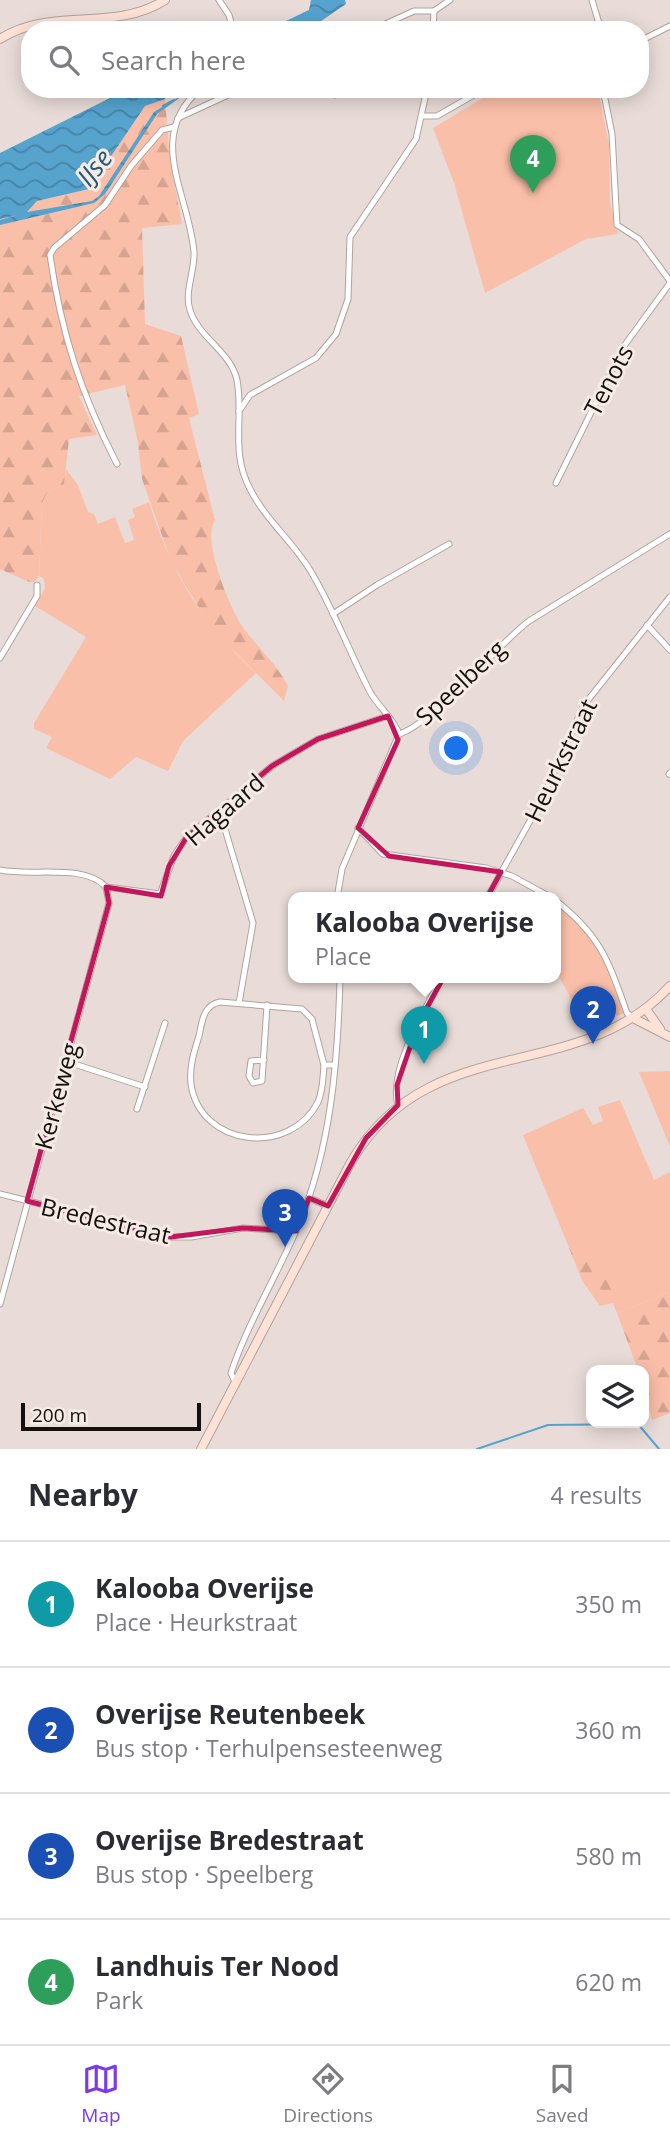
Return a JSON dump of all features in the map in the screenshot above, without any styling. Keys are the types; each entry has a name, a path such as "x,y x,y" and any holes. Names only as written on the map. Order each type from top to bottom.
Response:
{"main road":[{"path":"72,21 122,18 165,0"},
{"path":"0,39 21,30"},
{"path":"201,1449 366,1138 398,1105 444,1079 584,1040 633,1018 670,986"},
{"path":"646,1009 669,1037"},
{"path":"633,1018 669,1037"}],"street":[{"path":"219,0 231,21"},
{"path":"392,21 414,11 434,10 450,0"},
{"path":"592,0 598,21"},
{"path":"433,21 434,10"},
{"path":"649,36 670,26"},
{"path":"190,98 182,106 174,127 175,175 194,254 189,307 195,323 236,377 239,447 251,490 309,568 370,692 399,734"},
{"path":"178,118 221,98"},
{"path":"239,411 250,395 316,358 336,334 348,299 350,237 407,155 423,116 426,98"},
{"path":"423,116 437,116 468,98"},
{"path":"605,98 612,134 618,225 621,230 635,234 670,282"},
{"path":"117,464 91,413 67,346 50,255 54,248 105,205 131,166 162,130 174,127"},
{"name":"Tenots","path":"556,483 624,346 670,282"},
{"name":"Speelberg","path":"338,892 358,828 379,777 397,745 399,734 411,729 466,681 509,636 529,621 670,534"},
{"path":"333,614 449,544"},
{"path":"0,658 37,596 37,585"},
{"name":"Heurkstraat","path":"490,892 562,758 584,705 670,597"},
{"path":"647,625 670,650"},
{"name":"Hagaard","path":"0,870 81,873 101,881 106,887 160,894 180,846 219,809 272,766 318,739 388,716"},
{"path":"219,809 253,923 239,1003"},
{"path":"358,828 378,851 389,856 501,872 540,892"},
{"name":"Kerkeweg","path":"0,1304 108,903 106,887"},
{"path":"561,905 588,928 598,942 627,1013 633,1018"},
{"path":"236,1384 232,1373 239,1349 296,1231 322,1154 333,1075 340,983"},
{"path":"398,1105 397,1085 406,1054 440,983"},
{"path":"219,1002 267,1005 296,1007 307,1013 320,1043 324,1074 317,1104 303,1121 271,1138 247,1139 220,1128 208,1119 191,1085 196,1045 207,1008 219,1002"},
{"path":"264,1060 251,1061 249,1076 253,1083 262,1081 264,1060 267,1005"},
{"path":"137,1109 165,1023"},
{"path":"65,1061 145,1087"},
{"path":"324,1065 334,1065"},
{"path":"324,1074 333,1075"},
{"name":"Bredestraat","path":"0,1194 171,1237 191,1237 243,1228 296,1231"},
{"path":"309,1198 328,1206"}],"highlighted area":[{"path":"388,716 398,740 358,828 389,856 501,872 418,1024 397,1085 398,1105 366,1138 328,1206 309,1198 296,1231 243,1228 171,1237 27,1201 109,903 106,887 161,896 169,866 186,838 272,766 318,739"}],"green space":[{"path":"483,98 600,98 609,144 610,203 618,234 586,239 485,293 454,183 433,128"},
{"path":"165,99 170,158 182,224 142,228 145,324 181,336 199,414 189,418 215,520 212,529 214,557 231,605 242,626 288,686 284,701 211,628 171,561 142,479 138,443 125,385 79,396 97,435 69,439 64,484 47,493 42,503 39,576 34,582 29,582 0,569 0,219 25,213 37,201 89,189 145,106"},
{"path":"66,469 78,485 88,512 94,514 98,524 115,517 125,543 134,540 128,520 135,517 132,509 149,502 167,552 190,595 220,635 256,673 183,741 168,771 136,757 110,779 46,748 52,737 34,729 34,723 86,637 35,606 45,588 44,579 39,576 42,503 47,493 64,484"},
{"path":"561,907 599,952 625,1013 586,1027 561,980"},
{"path":"670,1071 670,1147 639,1072"},
{"path":"620,1100 654,1180 670,1172 670,1292 617,1313 613,1303 600,1306 583,1282 523,1135 583,1108 593,1125 603,1121 598,1107"},
{"path":"590,1241 614,1296 604,1299 599,1286 583,1282 569,1248"},
{"path":"670,1292 670,1413 652,1420 649,1409 649,1365 636,1365 617,1313"}],"water":[{"path":"311,0 345,0 346,4 321,21 286,21 309,10"},
{"path":"110,98 165,98 145,106 89,189 37,201 27,212 92,201 99,196 154,112 179,98 157,114 105,194 94,203 0,225 0,220 18,215 0,219 0,153"}],"waterway":[{"name":"IJse","path":"163,106 174,100"},
{"path":"477,1449 548,1425 638,1424 659,1449"}],"place":[{"name":"Landhuis Ter Nood","path":"533,193"},
{"name":"Overijse Reutenbeek","path":"593,1044"},
{"name":"Kalooba Overijse","path":"424,1064"},
{"name":"Overijse Bredestraat","path":"285,1247"}]}
